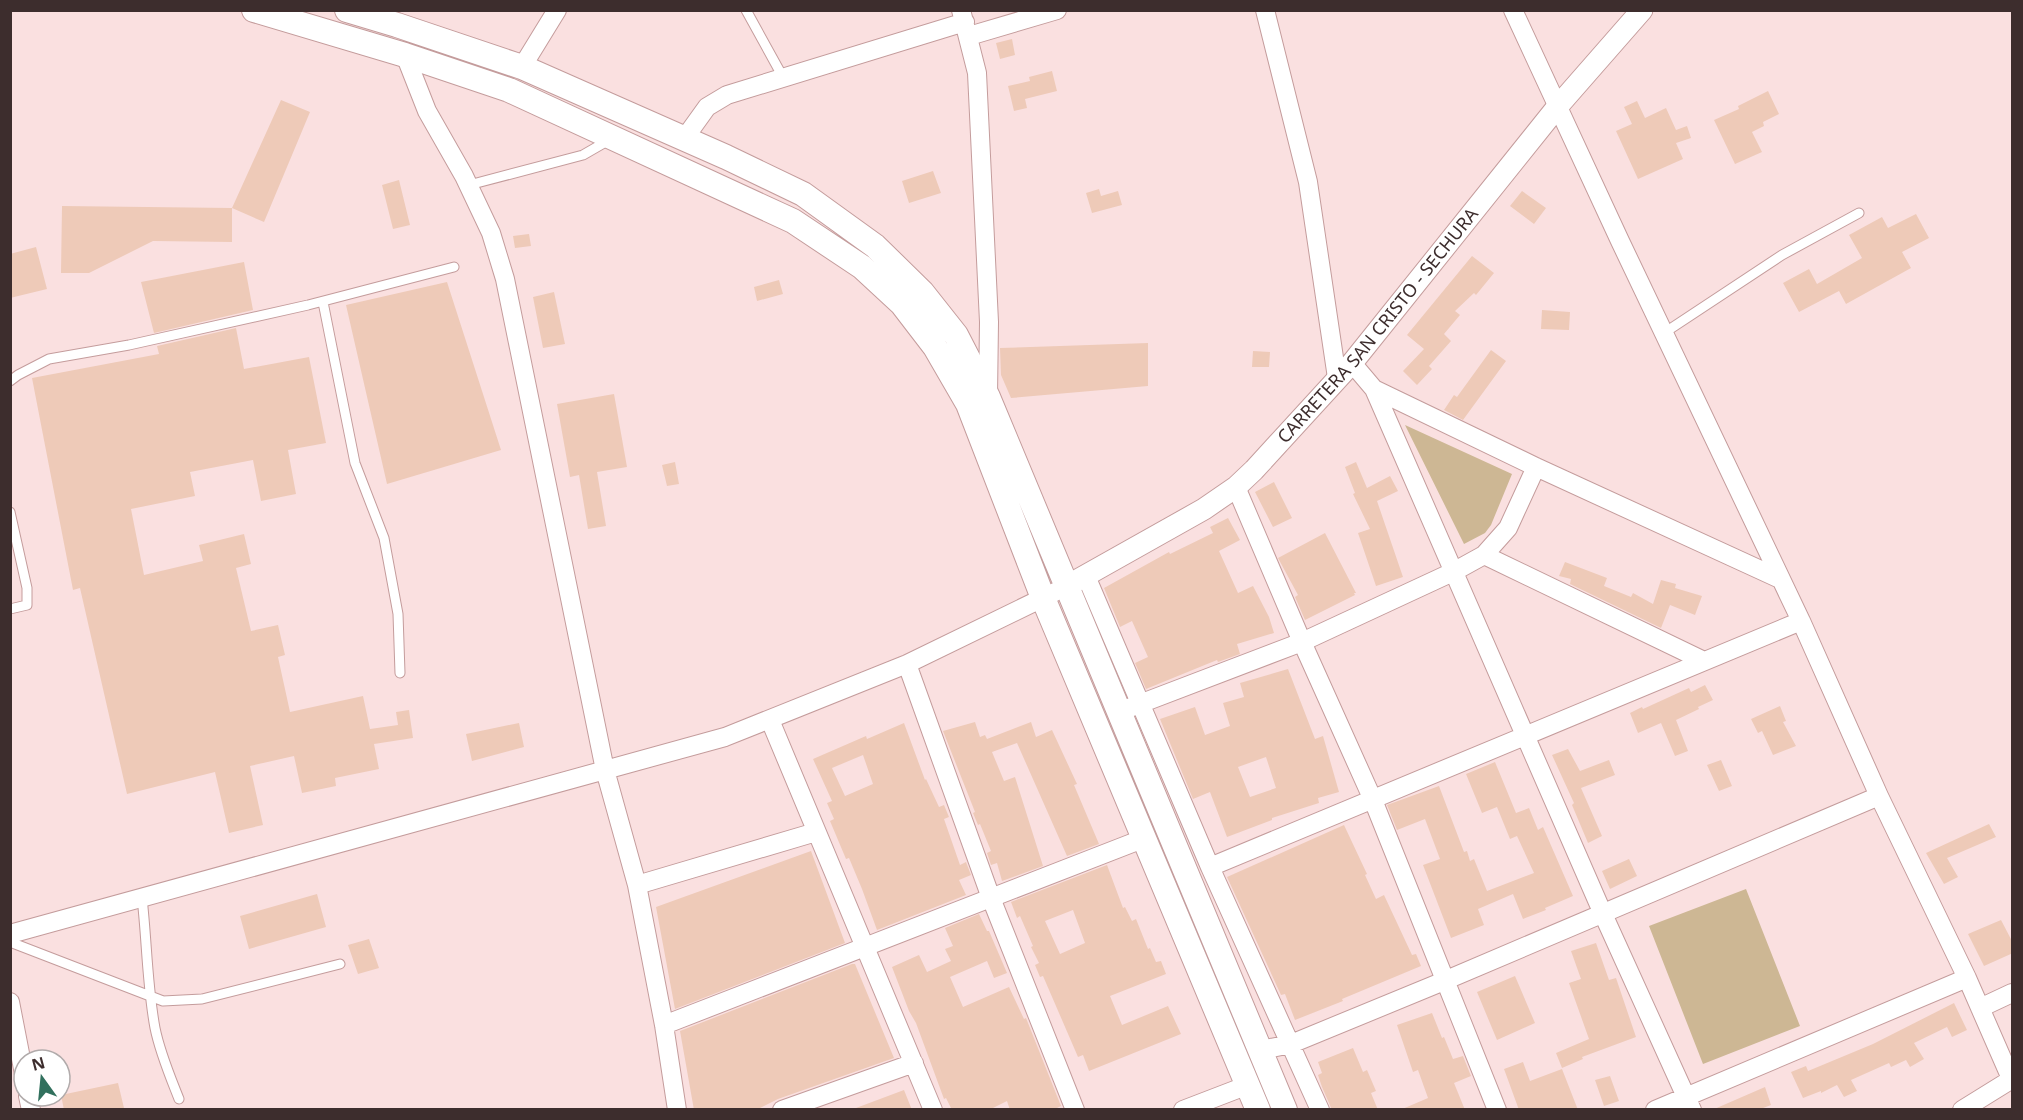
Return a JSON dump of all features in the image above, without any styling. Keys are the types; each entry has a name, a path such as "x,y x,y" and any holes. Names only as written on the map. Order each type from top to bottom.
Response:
{"main road":[{"path":"254,10 405,55 509,90 793,221 862,267 902,304 935,346 968,404 1043,598 1258,1110"},
{"path":"347,10 522,67 803,194 875,246 922,292 956,335 1076,581 1130,708 1285,1110"}],"street":[{"path":"522,67 557,10"},
{"path":"684,139 707,107 727,95 965,23 1057,10"},
{"path":"1265,10 1308,182 1337,378"},
{"path":"1514,10 1801,621 1879,796 1967,978 2012,1080 1962,1110"},
{"name":"CARRETERA SAN CRISTO - SECHURA","path":"1076,581 1204,509 1236,487 1275,448 1352,363 1558,106 1642,10"},
{"path":"965,23 978,73 989,322 988,397"},
{"path":"405,55 427,111 468,184 491,233 505,279 605,771 637,885 664,1025 677,1110"},
{"path":"1352,363 1374,389 1603,914 1689,1103"},
{"path":"1374,389 1536,467 1780,579"},
{"path":"1320,1110 1210,867 1130,708 1302,642 1455,571 1484,555 1508,528 1536,467"},
{"path":"1236,487 1373,800 1497,1110"},
{"path":"1484,555 1702,660"},
{"path":"10,934 725,737 907,664 1076,581"},
{"path":"1210,867 1702,660 1801,621"},
{"path":"907,664 991,898 1075,1110"},
{"path":"770,720 933,1110"},
{"path":"1262,1050 1291,1044 1879,796"},
{"path":"637,885 816,832"},
{"path":"664,1025 1145,838"},
{"path":"1655,1110 1689,1103 1967,978"},
{"path":"1980,1008 2013,993"},
{"path":"10,1002 19,1048"},
{"path":"782,1110 914,1063"},
{"path":"1183,1110 1248,1085"}],"lane":[{"path":"746,10 783,79"},
{"path":"468,184 583,154 613,138"},
{"path":"1664,333 1782,255 1859,213"},
{"path":"10,381 49,359 129,345 323,302 454,267"},
{"path":"323,302 355,463 384,538 398,614 400,673"},
{"path":"10,512 27,588 27,605 10,609"},
{"path":"142,898 150,996 156,1031 163,1057 180,1099"},
{"path":"10,942 163,1001 202,999 340,964"}],"shaded area":[{"path":"1405,425 1512,474 1491,525 1485,533 1464,544"},
{"path":"1746,889 1800,1026 1703,1064 1649,926"}],"building":[{"path":"1012,39 1015,55 1000,59 996,43"},
{"path":"1052,71 1057,91 1025,99 1027,108 1014,111 1008,86 1030,81 1029,77"},
{"path":"1768,91 1779,114 1763,122 1764,126 1752,132 1762,152 1735,164 1714,120 1739,109 1738,106"},
{"path":"281,100 310,112 264,222 232,208"},
{"path":"1637,101 1645,118 1666,108 1676,130 1687,126 1691,138 1676,143 1683,159 1638,179 1616,131 1632,124 1624,107"},
{"path":"933,171 941,193 909,203 902,181"},
{"path":"399,180 410,225 393,229 382,185"},
{"path":"1099,189 1101,196 1118,191 1122,205 1092,213 1086,193"},
{"path":"1522,191 1546,208 1534,224 1510,206"},
{"path":"62,206 232,208 232,242 153,241 89,273 61,273"},
{"path":"1916,214 1929,238 1902,252 1911,268 1846,304 1839,291 1799,312 1783,283 1809,269 1817,284 1862,258 1849,235 1882,217 1888,228"},
{"path":"529,234 531,246 515,248 513,236"},
{"path":"36,247 47,289 10,298 10,254"},
{"path":"1472,256 1494,273 1476,295 1474,293 1455,311 1460,315 1444,334 1451,341 1429,366 1432,369 1417,385 1403,371 1424,349 1407,335"},
{"path":"244,262 253,310 154,333 141,282"},
{"path":"779,280 783,294 757,301 754,287"},
{"path":"447,282 501,450 387,484 346,305"},
{"path":"554,292 565,344 543,348 533,297"},
{"path":"1542,310 1570,312 1569,330 1541,329"},
{"path":"236,328 244,369 309,357 326,443 288,450 296,494 261,501 253,460 190,472 195,496 131,509 144,575 203,561 199,545 244,534 251,564 236,568 251,631 278,625 285,655 278,657 290,712 363,696 370,729 398,725 396,712 409,710 413,738 374,744 379,769 335,778 336,786 302,793 294,756 250,766 263,825 229,833 215,772 127,794 80,588 73,590 32,378 159,354 157,346"},
{"path":"1148,343 1148,386 1011,398 1001,375 1000,348"},
{"path":"1491,350 1506,361 1463,420 1444,410 1454,395 1457,397"},
{"path":"1253,351 1270,352 1269,367 1252,367"},
{"path":"614,394 627,467 597,472 606,526 588,529 579,475 570,477 557,404"},
{"path":"675,462 679,484 667,486 662,465"},
{"path":"1356,462 1367,488 1390,476 1398,491 1377,501 1403,577 1376,586 1358,533 1370,529 1353,494 1355,493 1345,467"},
{"path":"1274,482 1292,518 1273,527 1255,492"},
{"path":"1228,518 1240,540 1219,551 1238,593 1253,586 1269,617 1274,633 1237,644 1240,654 1218,662 1217,660 1146,689 1135,663 1148,657 1132,621 1120,627 1104,588 1169,552 1170,554 1213,533 1210,527"},
{"path":"1325,533 1356,593 1305,620 1295,597 1298,595 1278,558"},
{"path":"1565,562 1607,578 1604,586 1631,597 1633,593 1653,604 1661,580 1676,584 1675,588 1702,596 1695,615 1670,605 1661,628 1570,584 1571,579 1559,576"},
{"path":"1288,669 1315,739 1323,736 1339,792 1318,798 1319,803 1272,818 1272,820 1227,837 1210,792 1193,799 1160,719 1195,707 1205,735 1230,726 1223,703 1244,697 1240,683","holes":["1266,757 1276,788 1250,797 1238,767"]},
{"path":"1705,685 1713,700 1676,720 1688,751 1675,756 1661,723 1638,733 1630,713 1689,688 1691,692"},
{"path":"1780,706 1786,721 1783,722 1796,746 1773,755 1762,731 1758,733 1751,719"},
{"path":"975,722 980,737 985,735 987,739 1031,722 1036,737 1052,730 1077,784 1074,785 1099,844 1067,856 1017,743 992,752 1004,781 1015,777 1043,866 1002,881 997,863 991,865 987,853 991,851 973,813 975,812 943,731"},
{"path":"519,723 524,747 472,761 466,734"},
{"path":"904,723 925,780 939,807 944,805 949,817 944,819 960,865 966,862 971,875 959,880 966,895 877,930 849,858 846,859 830,821 834,819 827,803 832,801 813,759 866,736 867,739","holes":["863,755 873,784 845,796 832,768"]},
{"path":"1568,749 1580,771 1609,760 1615,775 1581,788 1602,836 1588,843 1572,805 1574,803 1552,755"},
{"path":"1721,760 1732,786 1719,791 1707,765"},
{"path":"1495,762 1516,813 1529,808 1538,830 1543,827 1573,896 1523,919 1513,894 1478,909 1484,925 1451,938 1423,865 1440,859 1425,819 1397,830 1387,805 1439,786 1464,852 1467,851 1470,861 1474,859 1487,891 1534,873 1517,836 1510,839 1497,807 1482,813 1466,774"},
{"path":"1989,824 1996,837 1947,858 1958,877 1944,884 1926,853"},
{"path":"1344,825 1376,899 1384,895 1412,955 1416,954 1421,966 1295,1020 1285,994 1281,995 1227,877"},
{"path":"811,851 845,943 675,1009 656,907"},
{"path":"1629,859 1637,876 1610,889 1602,871"},
{"path":"1107,865 1123,908 1125,907 1132,921 1136,919 1148,949 1150,948 1156,962 1161,961 1166,974 1110,996 1122,1025 1168,1006 1181,1034 1089,1071 1083,1055 1078,1057 1043,976 1040,977 1035,965 1039,963 1031,947 1033,946 1011,902","holes":["1073,910 1085,943 1060,954 1045,921"]},
{"path":"317,894 326,927 249,949 240,916"},
{"path":"979,914 1007,973 994,978 987,961 950,977 963,1007 1009,987 1024,1019 1026,1018 1061,1106 1053,1110 1010,1110 1007,1101 989,1110 952,1110 946,1098 944,1099 916,1023 892,967 919,955 927,972 951,961 945,949 953,946 945,928"},
{"path":"2001,920 2013,943 2013,953 1984,966 1968,934"},
{"path":"369,939 379,968 358,974 348,945"},
{"path":"1596,943 1609,980 1616,978 1636,1037 1582,1057 1583,1059 1562,1068 1556,1053 1589,1039 1569,983 1581,979 1571,951"},
{"path":"855,964 894,1058 778,1099 756,1110 694,1110 680,1031"},
{"path":"1515,976 1535,1023 1497,1040 1477,992"},
{"path":"1954,1003 1967,1030 1952,1037 1947,1027 1914,1043 1924,1059 1910,1067 1906,1060 1891,1067 1889,1063 1851,1080 1857,1091 1844,1097 1837,1085 1803,1098 1791,1072 1806,1066 1808,1071 1873,1044"},
{"path":"1432,1013 1453,1059 1463,1056 1471,1076 1454,1083 1465,1110 1400,1110 1428,1098 1418,1070 1413,1072 1397,1025"},
{"path":"1353,1048 1363,1072 1367,1070 1376,1091 1371,1093 1378,1110 1332,1110 1322,1087 1318,1075 1322,1073 1318,1062"},
{"path":"1523,1062 1530,1081 1562,1069 1578,1110 1519,1110 1504,1069"},
{"path":"1610,1076 1619,1101 1604,1106 1595,1080"},
{"path":"118,1083 124,1108 64,1110 64,1108 72,1108 72,1093"},
{"path":"1765,1087 1771,1105 1758,1110 1712,1110"},
{"path":"904,1090 912,1110 856,1110 856,1108"}]}
